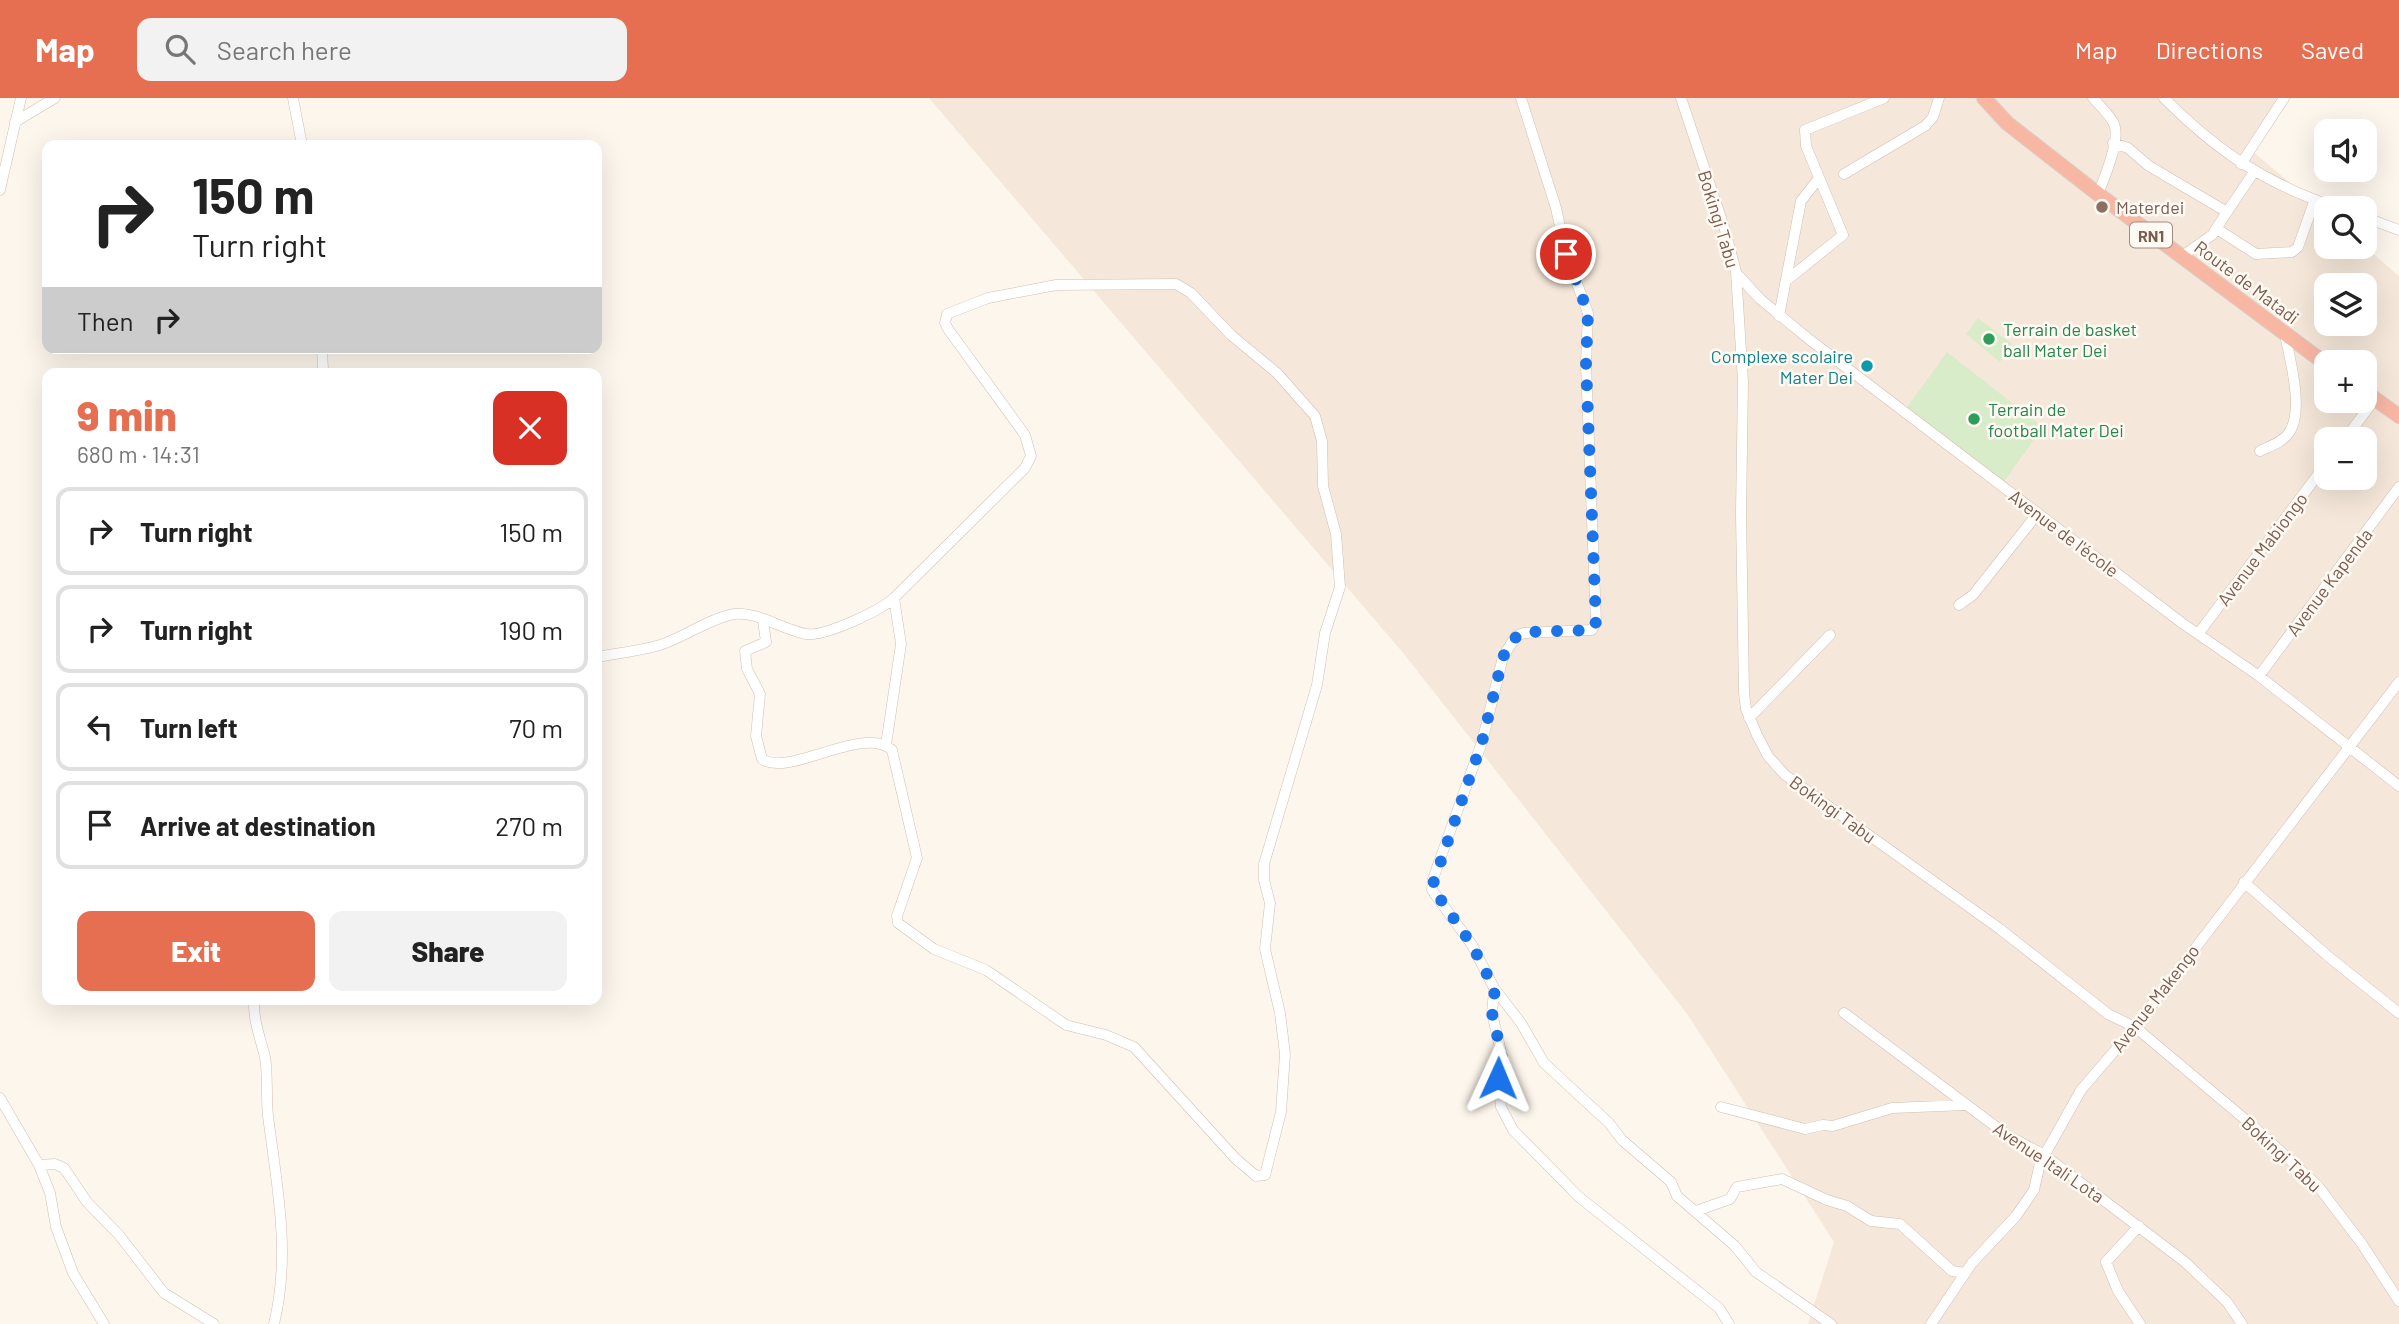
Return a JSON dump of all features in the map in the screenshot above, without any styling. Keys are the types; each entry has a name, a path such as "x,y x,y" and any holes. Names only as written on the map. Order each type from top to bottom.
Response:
{"highway":[{"name":"Route de Matadi","path":"1984,98 2007,122 2098,194 2314,355"},
{"path":"2377,400 2399,416"}],"street":[{"path":"0,190 21,98"},
{"path":"15,122 55,98"},
{"path":"293,98 301,140"},
{"path":"1521,98 1556,208 1566,254 1588,313 1586,364 1596,622 1592,630 1524,632 1512,640 1503,657 1482,742 1433,879 1433,892 1472,945 1494,988 1521,1023 1544,1063 1606,1121 1622,1140 1671,1182 1676,1194 1715,1232 1735,1246 1756,1272 1831,1324"},
{"name":"Bokingi Tabu","path":"1681,98 1725,230 1736,272 1743,381 1741,514 1744,693 1749,718 1775,766 1802,790 2000,929 2108,1014 2135,1027 2310,1178 2362,1244 2399,1301"},
{"path":"1787,280 1843,238 1803,140 1805,130 1884,98"},
{"path":"1844,174 1926,126 1933,117 1938,98"},
{"path":"2094,98 2114,124 2113,143 2098,194"},
{"path":"2164,98 2213,144 2241,164 2314,202 2298,247 2292,252 2256,254 2217,229"},
{"path":"2241,164 2284,98"},
{"path":"2113,143 2129,148 2149,166 2227,212"},
{"path":"2181,257 2217,229 2254,172"},
{"path":"1779,316 1801,201 1819,178"},
{"path":"2377,222 2399,230"},
{"name":"Avenue de l'école","path":"1736,272 1779,316 2198,634 2259,676 2399,786"},
{"path":"602,656 662,644 724,616 741,614 764,620 816,634 880,610 1026,468 1031,456 1025,435 945,323 947,314 969,304 1056,285 1176,284 1203,304 1231,335 1277,373 1315,416 1322,441 1323,486 1336,534 1341,576 1325,633 1317,688 1264,864 1264,880 1270,903 1265,949 1280,1011 1285,1051 1281,1110 1265,1175 1256,1176 1238,1161 1132,1046 1106,1035 1066,1024 986,970 934,949 898,923 897,916 917,858 892,750 886,745 849,744 833,752 774,764 762,759 756,737 760,694 747,669 745,651 766,642 764,620"},
{"path":"2260,451 2283,439 2294,423 2296,394 2285,335"},
{"name":"Avenue Mabiongo","path":"2198,634 2314,480"},
{"name":"Avenue Kapenda","path":"2259,676 2399,487"},
{"path":"1959,605 1973,595 2038,513"},
{"path":"886,745 901,644 894,598"},
{"path":"1749,718 1830,635"},
{"name":"Avenue Makengo","path":"1931,1324 1965,1273 2016,1216 2034,1190 2044,1155 2081,1090 2135,1027 2399,682"},
{"path":"2244,883 2399,1013"},
{"path":"1494,988 1495,1003 1492,1013 1502,1056 1498,1078 1501,1107 1513,1130 1579,1197 1719,1308 1729,1324"},
{"path":"254,1005 254,1018 265,1057 265,1087 283,1247 280,1298 274,1324"},
{"name":"Avenue Itali Lota","path":"1844,1013 1965,1105 2007,1135 2044,1155 2139,1226 2199,1273 2227,1302 2242,1324"},
{"path":"0,1098 39,1166 50,1193 56,1227 74,1273 104,1324"},
{"path":"1721,1107 1805,1129 1833,1126 1895,1107 1965,1105"},
{"path":"39,1166 53,1163 64,1168 87,1202 119,1235 164,1293 214,1324"},
{"path":"1696,1211 1730,1199 1737,1187 1781,1178 1848,1207 1871,1222 1900,1224 1952,1271 1965,1273"},
{"path":"2139,1226 2106,1262 2118,1291 2140,1324"}],"shaded area":[{"path":"929,98 2291,98 2252,151 2314,203 2314,259 2377,257 2399,276 2399,1324 1808,1324 1834,1242 1688,1015 1404,654"}],"green space":[{"name":"Terrain de basket ball Mater Dei","path":"1978,318 2012,344 2000,362 1966,334"},
{"name":"Terrain de football Mater Dei","path":"1947,352 2043,427 2003,483 1905,410"}],"place":[{"name":"Materdei","path":"2102,207"},
{"name":"Terrain de basket ball Mater Dei","path":"1989,339"},
{"name":"Complexe scolaire Mater Dei","path":"1867,366"},
{"name":"Terrain de football Mater Dei","path":"1974,419"}],"route":[{"path":"1498,1078 1502,1056 1492,1013 1495,1003 1494,988 1472,945 1463,936 1432,887 1482,742 1503,657 1512,640 1524,632 1592,630 1595,627 1586,364 1588,313 1566,254"}]}
